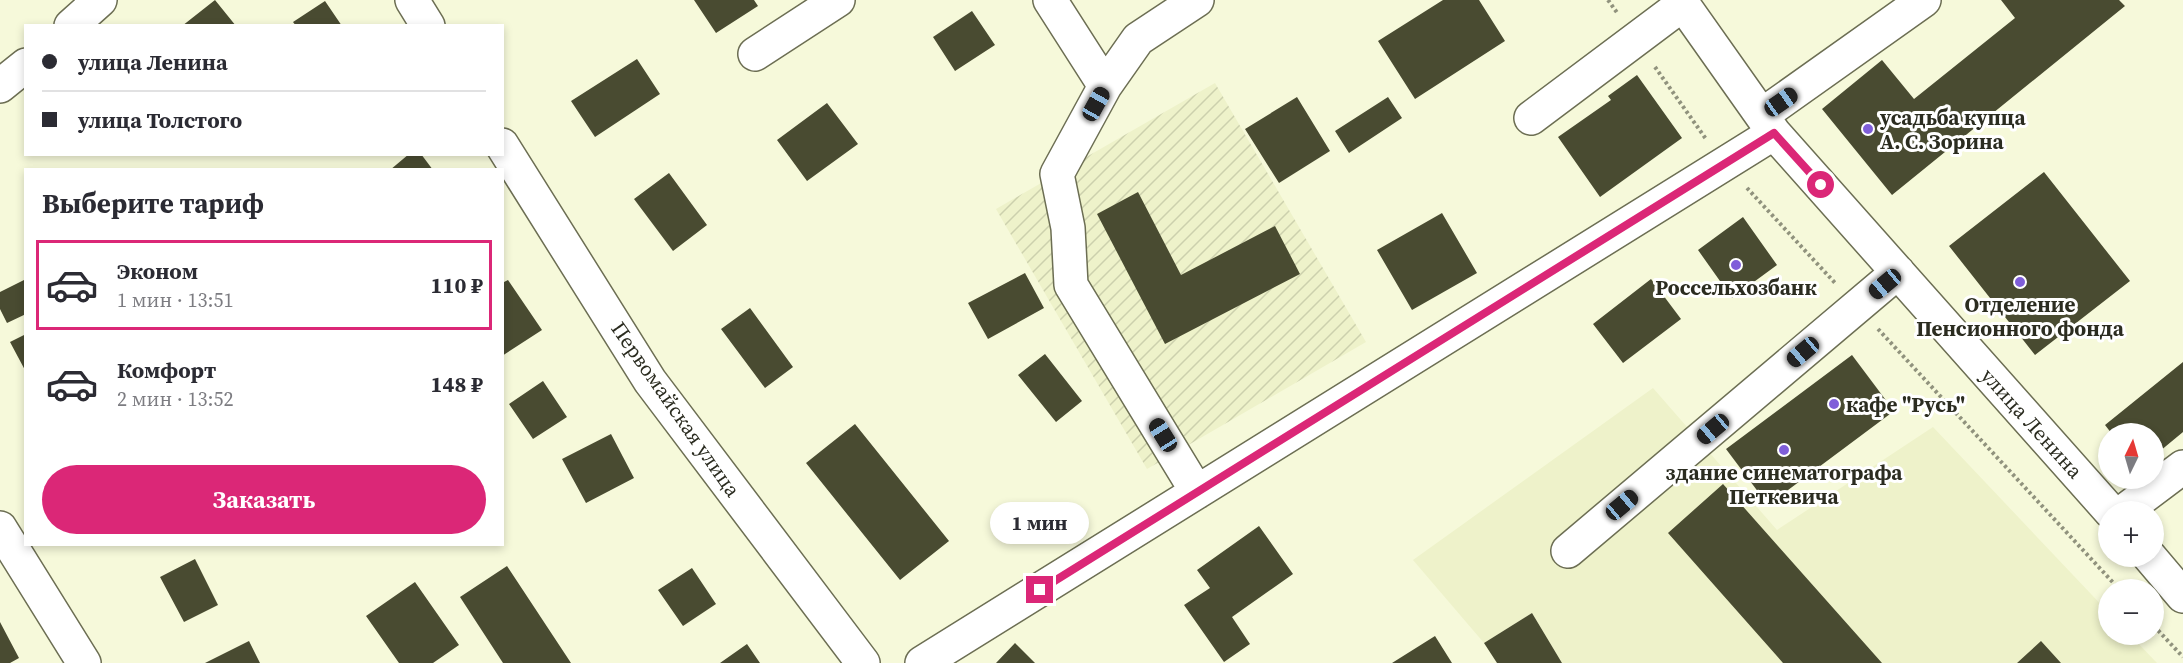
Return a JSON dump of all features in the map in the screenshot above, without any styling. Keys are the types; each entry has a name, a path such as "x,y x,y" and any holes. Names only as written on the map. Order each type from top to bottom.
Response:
{"street":[{"path":"73,24 100,0"},
{"path":"412,0 427,24"},
{"path":"755,54 838,0"},
{"path":"1050,0 1105,86"},
{"path":"1197,0 1138,39 1105,86 1057,174 1068,228 1071,285 1197,492"},
{"path":"922,663 1197,492 1768,124 1892,11 1924,0"},
{"path":"1531,118 1682,2"},
{"name":"улица Ленина","path":"1682,2 1768,124 2101,501"},
{"path":"0,86 24,66"},
{"name":"Первомайская улица","path":"504,148 650,381 863,663"},
{"path":"1568,551 1898,272"},
{"path":"2138,501 2183,467"},
{"path":"0,528 84,663"},
{"path":"2158,567 2183,596"}],"path":[{"path":"2164,637 2183,657"}],"shaded area":[{"path":"1215,83 1366,342 1147,469 996,209"},
{"path":"1653,388 1777,530 1933,427 2098,601 2098,645 2140,645 2157,663 1562,663 1532,613 1484,643 1413,560"}],"building":[{"path":"215,0 234,24 185,24"},
{"path":"694,0 754,0 758,6 716,33"},
{"path":"1443,0 1479,0 1505,41 1415,99 1378,41"},
{"path":"2001,0 2119,0 2125,6 1892,195 1822,109 1882,60 1914,99 2015,18"},
{"path":"325,1 341,24 294,24 293,22"},
{"path":"972,11 995,45 955,71 933,37"},
{"path":"637,59 660,94 595,137 571,101"},
{"path":"1637,75 1682,138 1600,197 1558,137 1611,100 1608,96"},
{"path":"1297,97 1330,151 1279,183 1245,129"},
{"path":"1388,97 1402,118 1349,153 1335,131"},
{"path":"827,103 858,144 807,181 777,140"},
{"path":"407,156 422,156 432,168 392,168"},
{"path":"2044,172 2130,281 2035,355 1949,246"},
{"path":"669,173 707,225 673,251 634,199"},
{"path":"1138,192 1181,275 1275,226 1300,274 1165,344 1097,214"},
{"path":"1442,213 1477,273 1412,310 1377,250"},
{"path":"1743,217 1777,265 1732,298 1698,250"},
{"path":"1025,273 1044,308 988,339 968,303"},
{"path":"1651,279 1681,319 1623,363 1593,324"},
{"path":"24,280 24,315 7,323 0,309 0,292"},
{"path":"508,280 542,330 504,355 504,282"},
{"path":"750,308 793,367 765,388 721,329"},
{"path":"24,335 24,368 10,342"},
{"path":"1045,354 1082,401 1056,422 1018,375"},
{"path":"1852,355 1894,411 1768,505 1726,449"},
{"path":"2183,362 2183,432 2164,448 2164,423 2107,423"},
{"path":"543,381 567,417 533,439 509,404"},
{"path":"855,424 949,541 900,580 806,463"},
{"path":"611,434 634,478 586,503 562,459"},
{"path":"1723,484 1882,663 1783,663 1668,533"},
{"path":"1259,526 1293,574 1232,617 1250,644 1224,662 1184,605 1210,588 1197,570"},
{"path":"195,559 218,605 184,622 160,577"},
{"path":"507,566 571,663 503,663 460,597"},
{"path":"692,568 716,604 683,626 658,590"},
{"path":"415,582 459,645 433,663 399,663 366,616"},
{"path":"1532,613 1562,663 1497,663 1484,643"},
{"path":"0,622 19,658 10,663 0,663"},
{"path":"1435,636 1452,663 1392,663"},
{"path":"249,641 260,663 205,663"},
{"path":"2041,641 2061,663 2017,663"},
{"path":"1015,643 1035,663 996,663"},
{"path":"747,644 760,663 720,663"}],"place":[{"name":"усадьба купца А. С. Зорина","path":"1868,129"},
{"name":"Россельхозбанк","path":"1736,265"},
{"name":"Отделение Пенсионного фонда","path":"2020,282"},
{"name":"кафе \"Русь\"","path":"1834,404"},
{"name":"здание синематографа Петкевича","path":"1784,450"}],"route":[{"path":"1040,590 1774,133 1821,185"}]}
